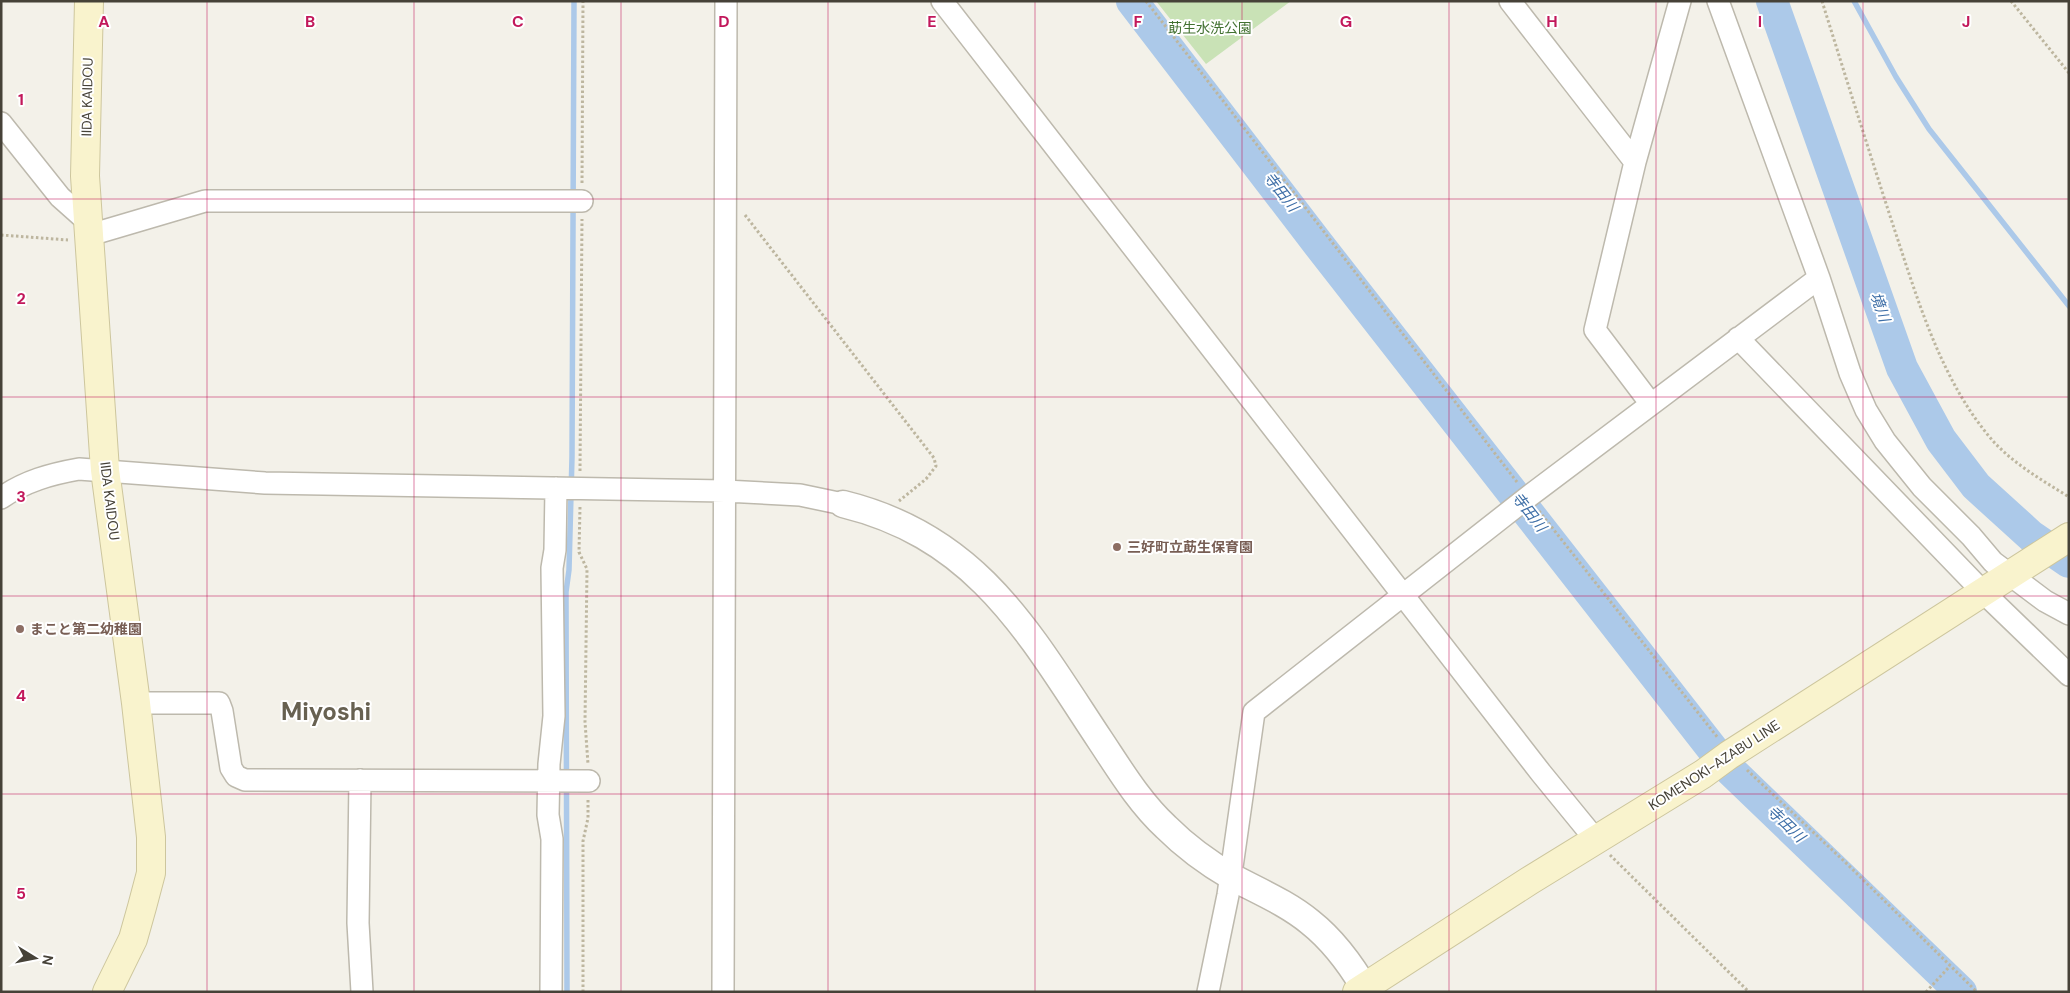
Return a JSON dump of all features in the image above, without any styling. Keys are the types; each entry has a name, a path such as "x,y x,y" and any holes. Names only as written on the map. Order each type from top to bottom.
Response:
{"main road":[{"name":"IIDA KAIDOU","path":"89,1 85,176 105,470 136,703 151,836 150,873 132,939 107,992"},
{"name":"KOMENOKI-AZABU LINE","path":"1363,990 1595,839 1703,774 1729,755 2069,537"}],"street":[{"path":"723,992 726,1"},
{"path":"942,1 1567,807 1595,839"},
{"path":"1510,1 1635,162"},
{"path":"1651,404 1595,330 1635,162 1680,1"},
{"path":"1718,1 1819,278 1850,374 1866,410 1885,442 1922,487 1971,536 1993,562 2045,601 2069,614"},
{"path":"1,123 60,198 88,230 100,232 205,200 582,201"},
{"path":"1208,992 1231,876 1254,712 1508,512 1819,278"},
{"path":"1738,338 1983,592 2069,675"},
{"path":"1,498 29,482 52,474 79,469 265,483 725,491 800,495 843,504 883,516 923,535 954,556 984,581 1013,612 1148,808 1183,844 1231,876 1275,899 1310,921 1338,949 1363,990"},
{"path":"551,992 552,839 548,815 554,716 552,568 555,550 556,488"},
{"path":"136,703 218,703 222,712 231,768 240,778 586,781"},
{"path":"360,780 358,923 362,992"}],"path":[{"path":"1822,1 1904,257 1943,363 1973,415 1994,441 2026,471 2069,498"},
{"path":"2012,1 2069,73"},
{"path":"725,197 735,202 934,458 936,466 926,479 883,516"},
{"path":"1,235 74,240 88,230"},
{"path":"1595,839 1629,876 1749,992"},
{"path":"1926,992 1948,967 1977,992"}],"green space":[{"name":"莇生水洗公園","path":"1156,1 1291,1 1206,64"}],"waterway":[{"path":"567,992 566,592 569,570 572,457 574,1"},
{"name":"寺田川","path":"1132,1 1319,245 1725,765 1961,992"},
{"name":"境川","path":"1772,1 1902,368 1941,440 1976,486 2031,536 2069,562"},
{"path":"1854,1 1896,77 1929,129 2069,306"}],"place":[{"name":"三好町立莇生保育園","path":"1117,547"},
{"name":"まこと第二幼稚園","path":"20,629"}],"district":[{"name":"Miyoshi","path":"326,711"}]}
